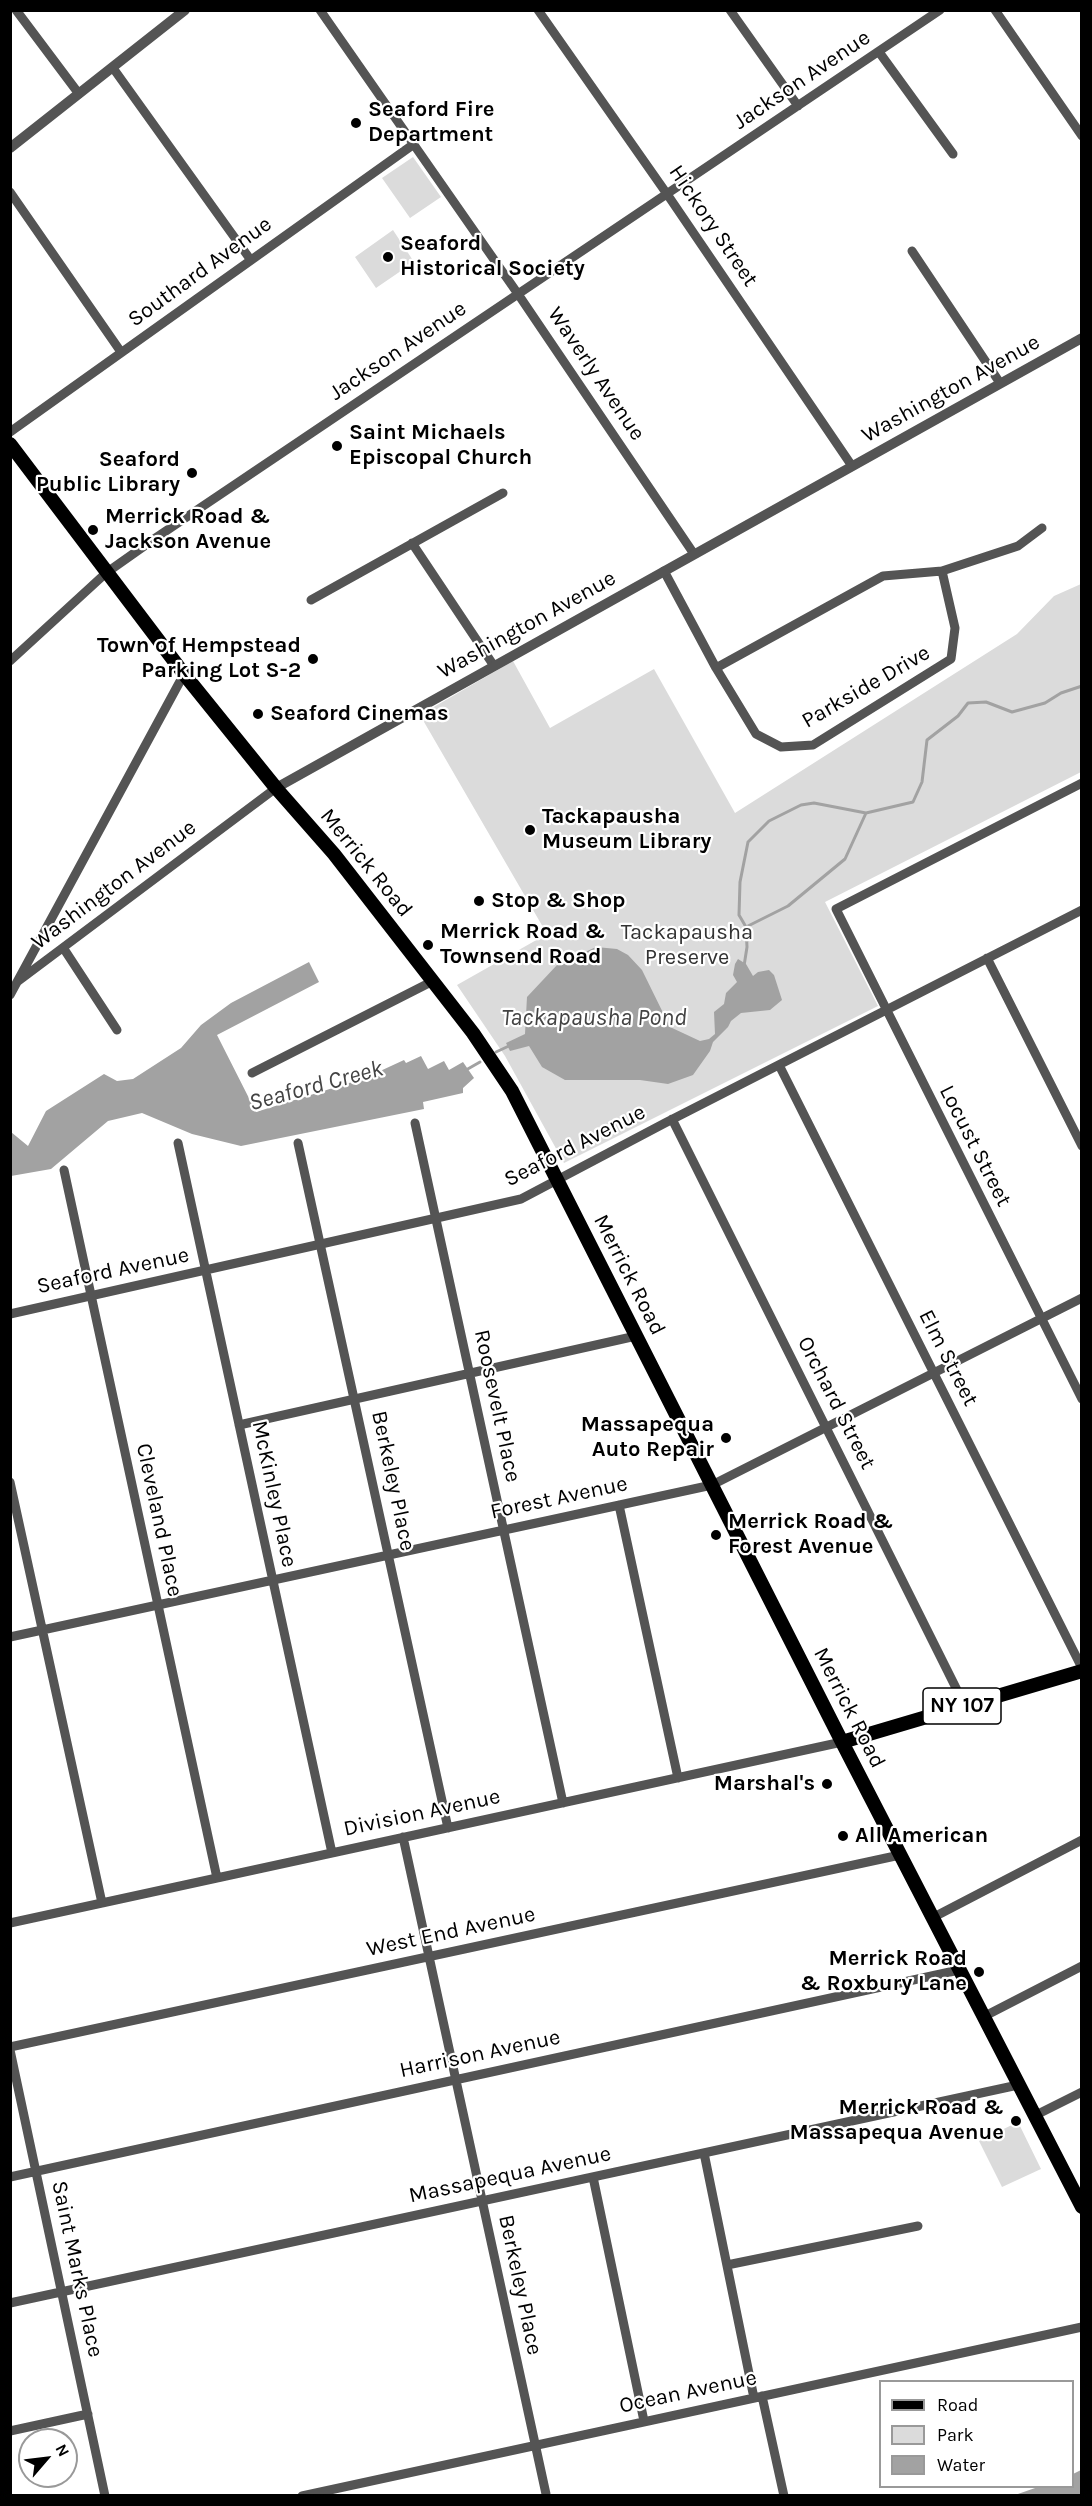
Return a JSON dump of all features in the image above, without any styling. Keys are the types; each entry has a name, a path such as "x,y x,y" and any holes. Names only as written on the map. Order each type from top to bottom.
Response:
{"main road":[{"name":"Merrick Road","path":"10,444 184,674 276,788 334,854 433,981 477,1038 512,1091 842,1742 1082,2207"},
{"name":"NY 107","path":"842,1742 1082,1670"}],"street":[{"path":"16,10 79,94"},
{"path":"10,148 185,10"},
{"name":"Waverly Avenue","path":"320,10 518,294 694,554"},
{"name":"Hickory Street","path":"538,10 667,194 852,466"},
{"path":"730,10 798,106"},
{"name":"Jackson Avenue","path":"10,661 106,573 940,10"},
{"path":"995,10 1082,136"},
{"path":"879,52 953,154"},
{"path":"113,68 250,260"},
{"name":"Southard Avenue","path":"10,432 414,144"},
{"path":"10,192 121,352"},
{"path":"912,251 1000,383"},
{"name":"Washington Avenue","path":"13,982 64,949 276,788 1082,338"},
{"path":"311,600 503,493"},
{"path":"716,668 883,576 942,571 1018,546 1042,528"},
{"path":"412,543 494,666"},
{"name":"Parkside Drive","path":"664,571 716,668 756,734 781,747 813,745 951,660 955,628 942,571"},
{"path":"10,995 13,982 184,674"},
{"name":"Locust Street","path":"1082,783 836,909 1082,1399"},
{"name":"Seaford Avenue","path":"10,1314 436,1220 521,1199 672,1119 1082,910"},
{"path":"64,949 117,1030"},
{"path":"987,958 1082,1146"},
{"path":"252,1073 433,981"},
{"name":"Elm Street","path":"779,1065 1082,1670"},
{"name":"Orchard Street","path":"672,1119 965,1706"},
{"name":"Roosevelt Place","path":"415,1123 563,1803"},
{"name":"McKinley Place","path":"178,1143 332,1853"},
{"name":"Berkeley Place","path":"298,1143 448,1828"},
{"name":"Cleveland Place","path":"64,1170 217,1878"},
{"name":"Forest Avenue","path":"10,1637 712,1485 1082,1298"},
{"path":"239,1425 636,1336"},
{"path":"10,1482 102,1903"},
{"path":"619,1505 678,1778"},
{"name":"Division Avenue","path":"10,1923 842,1742"},
{"name":"Berkeley Place","path":"403,1837 546,2494"},
{"path":"932,1918 1082,1840"},
{"name":"West End Avenue","path":"10,2049 900,1855"},
{"path":"983,2017 1082,1966"},
{"name":"Harrison Avenue","path":"10,2177 959,1970"},
{"name":"Saint Marks Place","path":"10,2049 105,2496"},
{"name":"Massapequa Avenue","path":"10,2303 1018,2085"},
{"path":"1034,2116 1082,2092"},
{"path":"704,2153 727,2265 784,2496"},
{"path":"593,2177 644,2421"},
{"path":"727,2265 918,2226"},
{"name":"Ocean Avenue","path":"302,2496 1082,2326"},
{"path":"10,2431 88,2414"}],"green space":[{"path":"413,157 441,197 410,218 382,178"},
{"path":"393,230 414,262 376,288 355,257"},
{"name":"Tackapausha Preserve","path":"1081,584 1081,772 825,902 878,1006 564,1163 505,1056 457,985 547,934 420,715 513,661 550,728 654,669 735,813 1017,634 1054,596"},
{"path":"1018,2122 1041,2169 1002,2187 979,2141"}],"water":[{"name":"Tackapausha Pond","path":"596,947 617,949 628,955 642,970 670,1027 700,1041 709,1039 715,1034 714,1012 724,1004 726,993 737,982 733,975 738,959 746,964 753,976 758,972 769,970 774,975 782,1000 770,1010 741,1013 731,1021 713,1042 710,1051 693,1075 668,1084 640,1080 565,1080 542,1067 529,1046 510,1051 506,1043 525,1034 527,997 557,965"},
{"path":"309,962 319,982 217,1035 256,1112 365,1078 404,1060 406,1063 421,1056 428,1069 444,1061 449,1070 463,1062 474,1078 463,1088 463,1093 423,1102 424,1109 241,1146 192,1134 142,1113 108,1121 51,1169 11,1176 11,1132 28,1146 46,1111 104,1074 117,1081 133,1079 181,1048 201,1025 231,1003"},
{"path":"1081,2470 1081,2495 1015,2495 1035,2488 1074,2488 1074,2474"}],"waterway":[{"name":"Seaford Creek","path":"744,966 747,947 746,927 739,915 740,882 748,842 769,821 801,805 814,803 866,813 913,802 922,782 927,740 958,716 968,703 986,702 1012,712 1045,703 1061,693 1082,686"},
{"path":"746,927 788,906 845,859 866,813"},
{"name":"Seaford Creek","path":"496,1052 511,1045"},
{"name":"Seaford Creek","path":"466,1070 480,1062"}],"place":[{"name":"Seaford Fire Department","path":"356,123"},
{"name":"Seaford Historical Society","path":"388,257"},
{"name":"Saint Michaels Episcopal Church","path":"337,446"},
{"name":"Seaford Public Library","path":"192,473"},
{"name":"Merrick Road & Jackson Avenue","path":"93,530"},
{"name":"Town of Hempstead Parking Lot S-2","path":"313,659"},
{"name":"Seaford Cinemas","path":"258,714"},
{"name":"Tackapausha Museum Library","path":"530,830"},
{"name":"Stop & Shop","path":"479,901"},
{"name":"Merrick Road & Townsend Road","path":"428,945"},
{"name":"Massapequa Auto Repair","path":"726,1438"},
{"name":"Merrick Road & Forest Avenue","path":"716,1535"},
{"name":"Marshal's","path":"827,1784"},
{"name":"All American","path":"843,1836"},
{"name":"Merrick Road & Roxbury Lane","path":"979,1972"},
{"name":"Merrick Road & Massapequa Avenue","path":"1016,2121"}]}
